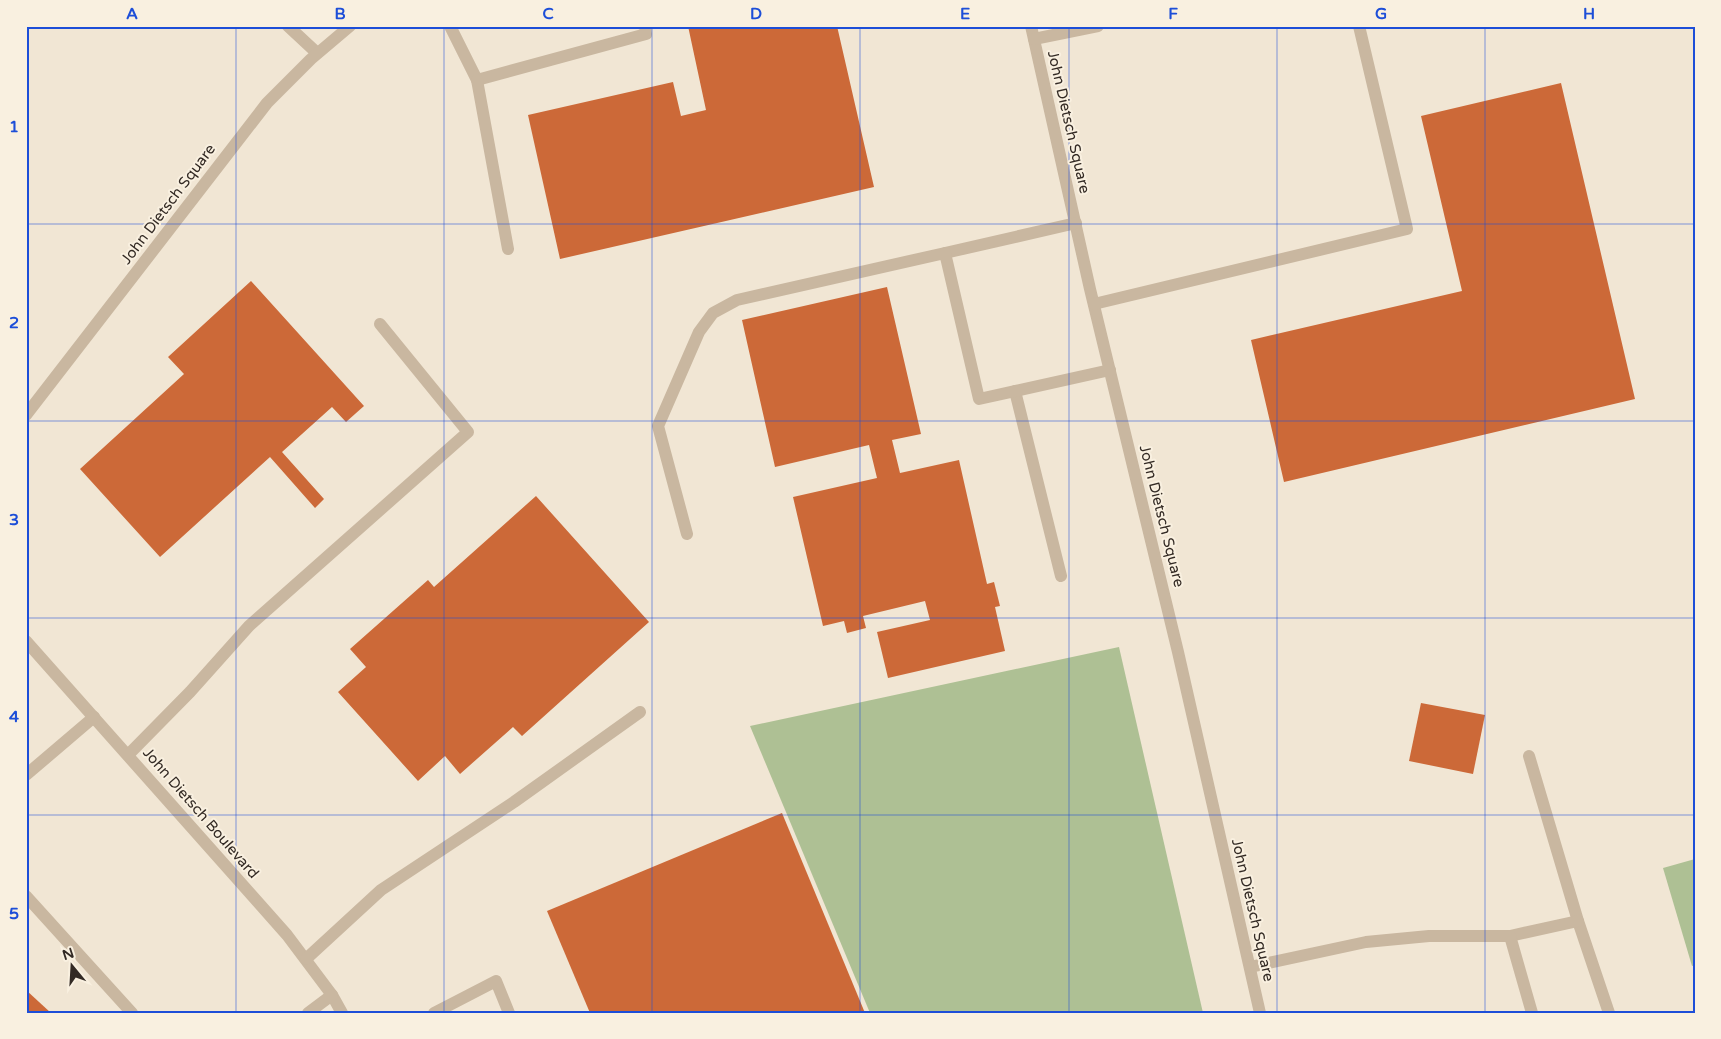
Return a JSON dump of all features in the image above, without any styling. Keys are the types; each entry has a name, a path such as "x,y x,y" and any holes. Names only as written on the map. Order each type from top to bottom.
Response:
{"street":[{"path":"288,26 317,53"},
{"name":"John Dietsch Square","path":"26,415 267,103 317,53 350,26"},
{"path":"450,26 477,80 508,249"},
{"path":"477,80 646,34 645,26"},
{"name":"John Dietsch Square","path":"1031,26 1094,304 1178,652 1260,1013"},
{"path":"1034,39 1098,26"},
{"path":"1094,304 1407,229 1360,26"},
{"path":"687,534 658,426 699,332 713,313 737,300 1076,223"},
{"path":"945,253 979,399 1110,370"},
{"path":"128,755 190,692 249,626 468,432 380,324"},
{"path":"1015,391 1061,576"},
{"name":"John Dietsch Boulevard","path":"26,640 287,935 332,995 342,1013"},
{"path":"306,959 381,890 514,802 640,712"},
{"path":"26,775 94,717"},
{"path":"1529,756 1578,921 1609,1013"},
{"path":"26,896 132,1013"},
{"path":"1250,967 1366,942 1429,936 1510,936 1578,921"},
{"path":"1510,936 1532,1013"},
{"path":"434,1013 496,981 509,1013"},
{"path":"308,1013 332,995"}],"green space":[{"path":"1119,647 1203,1013 870,1013 750,726"},
{"path":"1695,859 1695,965 1692,966 1663,868"}],"building":[{"path":"688,26 837,26 874,187 560,259 528,115 673,82 681,116 706,110"},
{"path":"1561,83 1635,399 1284,482 1251,340 1462,291 1421,116"},
{"path":"251,281 364,406 346,422 332,407 282,452 324,499 315,508 270,457 160,557 80,469 184,374 168,357"},
{"path":"887,287 921,434 892,440 900,473 959,460 987,584 994,582 1000,606 995,607 1005,651 888,678 877,632 930,620 925,601 863,616 866,628 847,633 844,621 823,626 793,497 877,478 869,445 775,467 742,320"},
{"path":"536,496 649,622 522,736 513,727 460,774 445,756 418,781 338,692 366,667 350,649 428,580 434,587"},
{"path":"1421,703 1485,715 1473,774 1409,761"},
{"path":"782,813 865,1013 590,1013 547,911"},
{"path":"26,990 51,1013 26,1013"}]}
